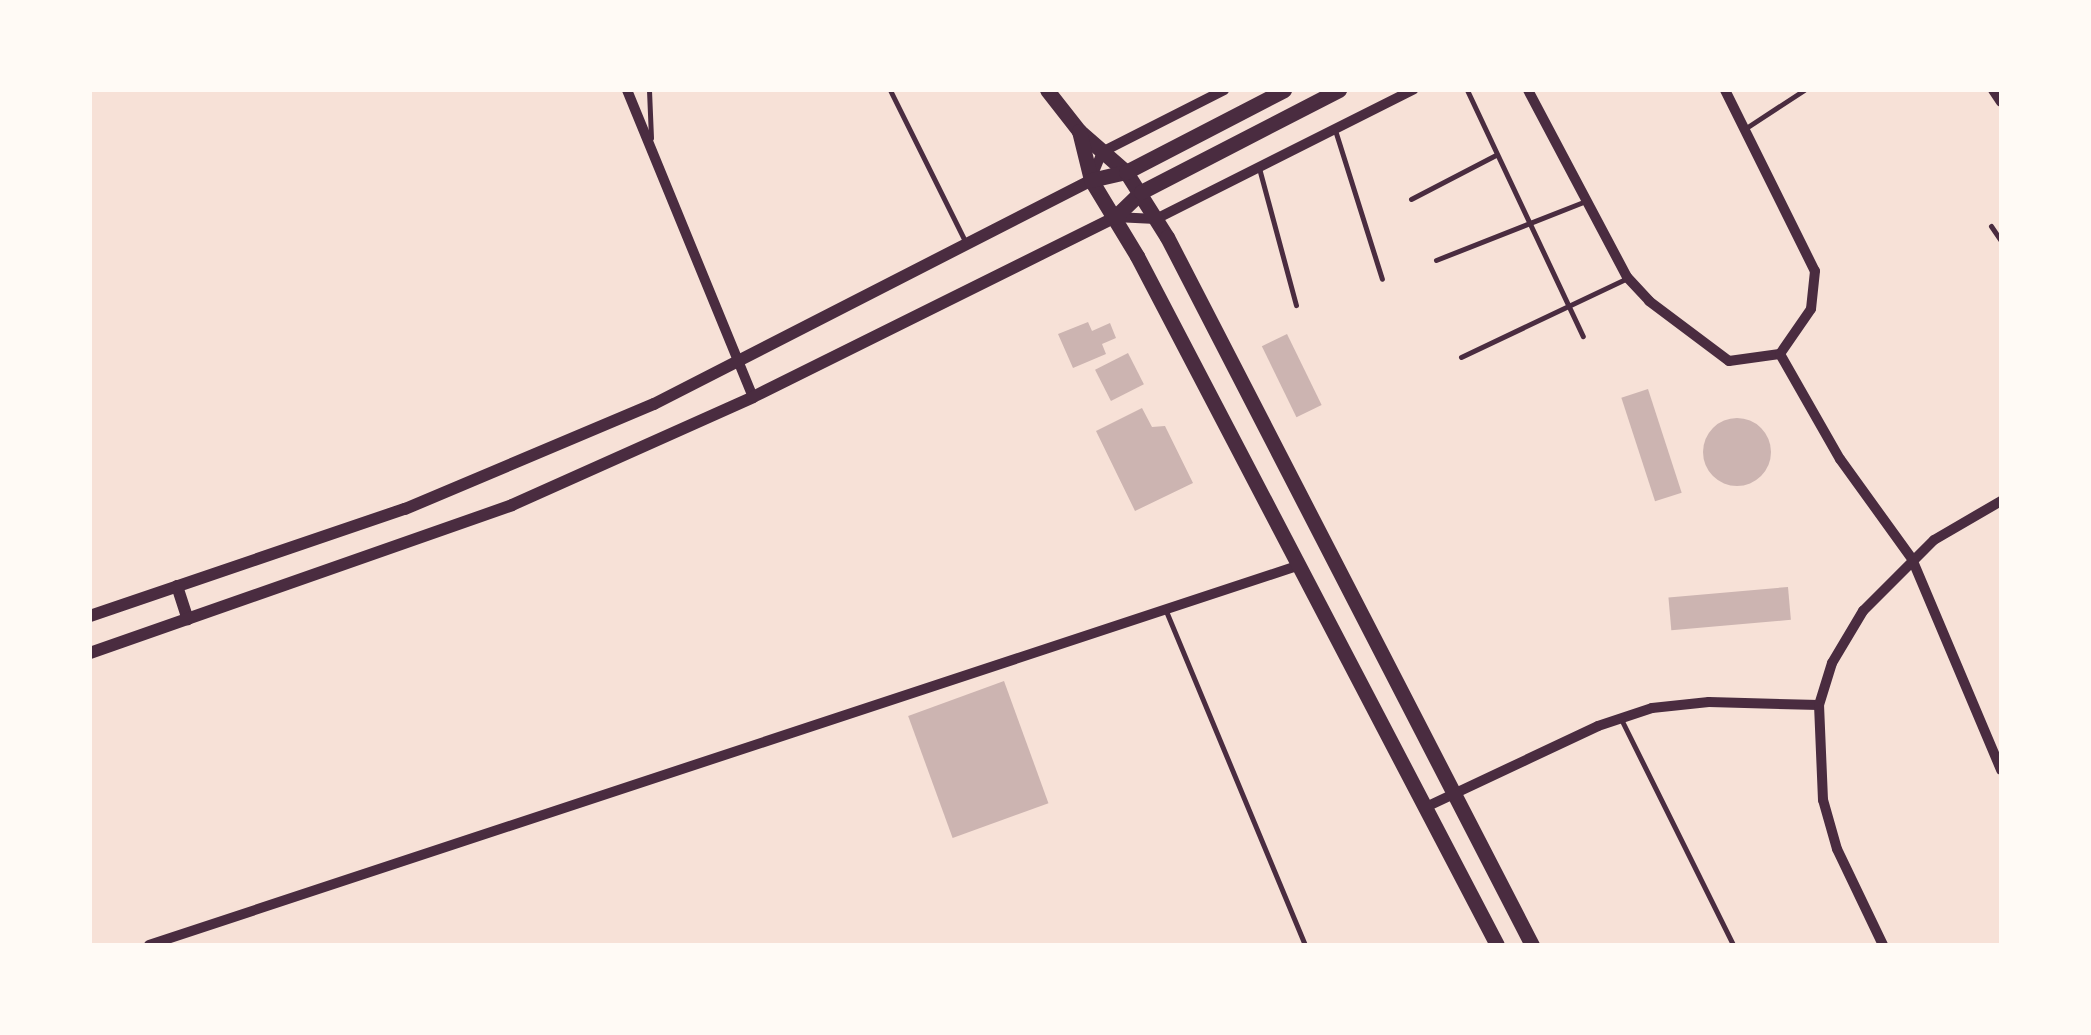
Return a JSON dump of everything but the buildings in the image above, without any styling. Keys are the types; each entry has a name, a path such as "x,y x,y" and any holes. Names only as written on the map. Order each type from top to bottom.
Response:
{"main road":[{"path":"1047,90 1079,130 1126,172 1156,218 1532,945"},
{"path":"1091,180 1126,172 1284,90"},
{"path":"1115,217 1141,192 1339,90"},
{"path":"1079,130 1091,180 1115,217 1300,564 1496,945"}],"street":[{"path":"627,90 753,397"},
{"path":"90,616 497,472 737,365 1091,180 1102,152 1224,90"},
{"path":"90,653 512,504 753,397 1115,217 1156,218 1413,90"},
{"path":"1528,90 1627,278 1728,361 1780,354 1811,308 1816,271 1725,90"},
{"path":"1993,90 2001,102"},
{"path":"1780,354 1840,460 1912,558 2001,770"},
{"path":"1883,945 1837,849 1823,800 1819,706 1832,663 1863,610 1912,558 2001,500"},
{"path":"149,945 1300,564"},
{"path":"178,586 188,619"},
{"path":"1426,808 1620,718 1708,702 1819,706"}],"lane":[{"path":"649,90 652,151"},
{"path":"890,90 968,246"},
{"path":"1467,90 1583,336"},
{"path":"1746,128 1804,90"},
{"path":"1335,130 1382,279"},
{"path":"1412,199 1496,156"},
{"path":"1259,168 1296,305"},
{"path":"1436,260 1533,225 1588,199"},
{"path":"1991,226 2001,241"},
{"path":"1461,357 1627,278"},
{"path":"1165,608 1306,945"},
{"path":"1620,718 1732,945"}]}
